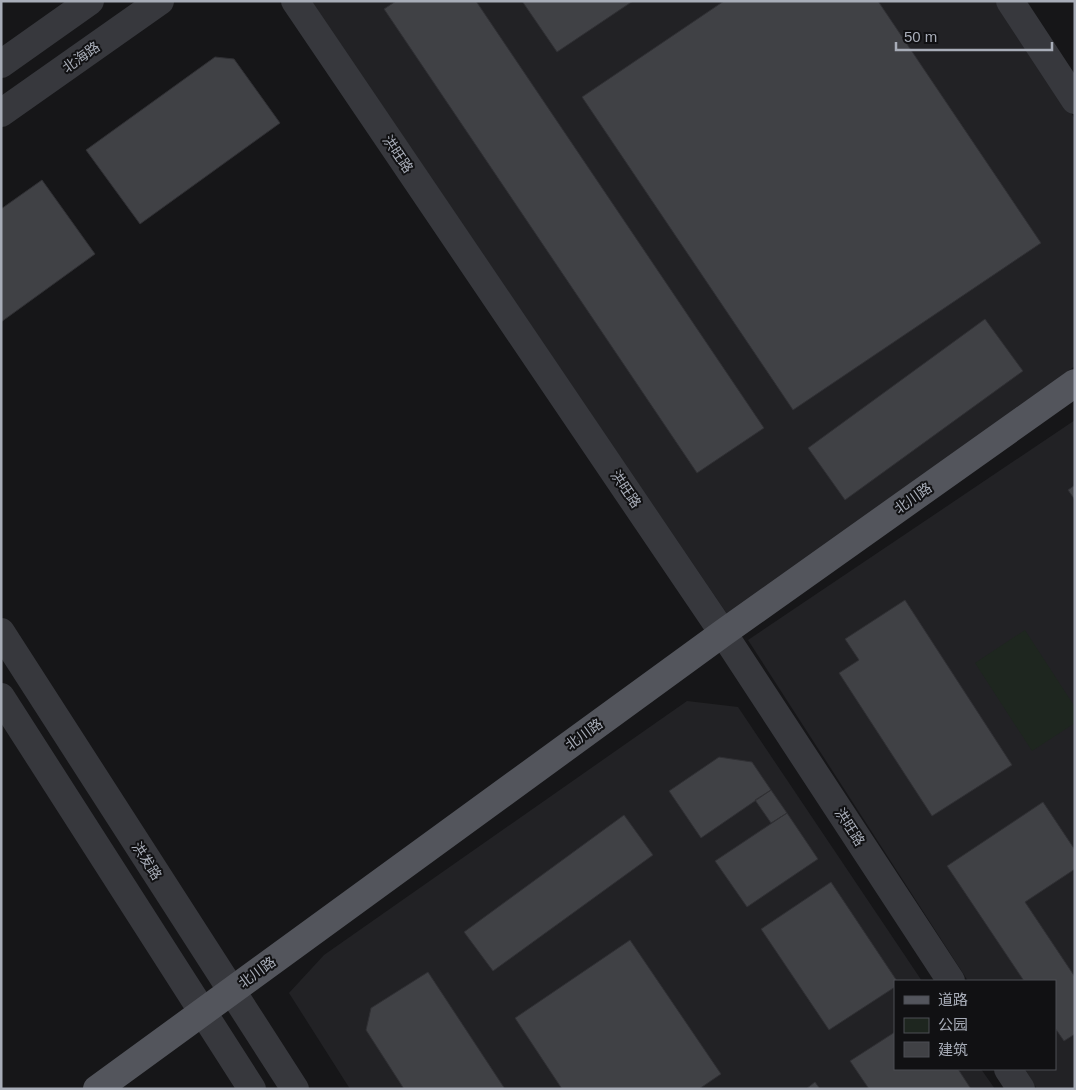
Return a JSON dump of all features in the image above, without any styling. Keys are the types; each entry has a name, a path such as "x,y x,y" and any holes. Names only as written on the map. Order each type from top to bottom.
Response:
{"main road":[{"name":"北川路","path":"97,1089 723,633 1075,383"}],"street":[{"path":"1,64 90,1"},
{"name":"北海路","path":"1,113 160,1"},
{"name":"洪旺路","path":"295,1 723,633 949,980"},
{"path":"1010,1 1075,100"},
{"name":"洪发路","path":"1,632 295,1089"},
{"path":"1,697 252,1089"},
{"path":"1009,1070 1021,1089"}],"shaded area":[{"path":"311,1 997,1 1075,119 1075,366 729,617"},
{"path":"1075,420 1075,1089 1037,1089 1026,1070 1056,1070 1056,980 967,980 748,640"},
{"path":"687,701 738,707 921,980 894,980 894,1070 982,1070 995,1089 350,1089 289,993 324,955"}],"green space":[{"path":"1025,630 1075,707 1075,723 1032,751 975,663"}],"building":[{"path":"396,1 476,1 764,428 697,473 384,9"},
{"path":"522,1 633,1 557,52"},
{"path":"724,1 878,1 1041,243 793,410 582,97"},
{"path":"215,57 234,59 280,123 140,224 86,150"},
{"path":"42,180 95,254 1,322 1,209"},
{"path":"985,319 1023,371 845,500 808,448"},
{"path":"1075,485 1075,500 1068,490"},
{"path":"905,600 1012,765 932,816 839,673 859,660 845,639"},
{"path":"719,757 752,762 771,790 701,838 669,791"},
{"path":"771,790 787,813 771,823 755,800"},
{"path":"1043,802 1075,850 1075,869 1025,902 1075,977 1075,1034 1064,1041 1056,1029 1056,980 1023,980 947,866"},
{"path":"787,813 818,859 747,907 715,861"},
{"path":"624,815 653,855 493,971 464,932"},
{"path":"831,882 896,980 894,980 894,988 829,1030 761,929"},
{"path":"630,940 721,1074 699,1089 562,1089 515,1018"},
{"path":"428,972 505,1089 404,1089 366,1030 371,1008"},
{"path":"894,1033 894,1070 959,1070 971,1089 869,1089 850,1061"},
{"path":"815,1082 820,1089 806,1089"}]}
